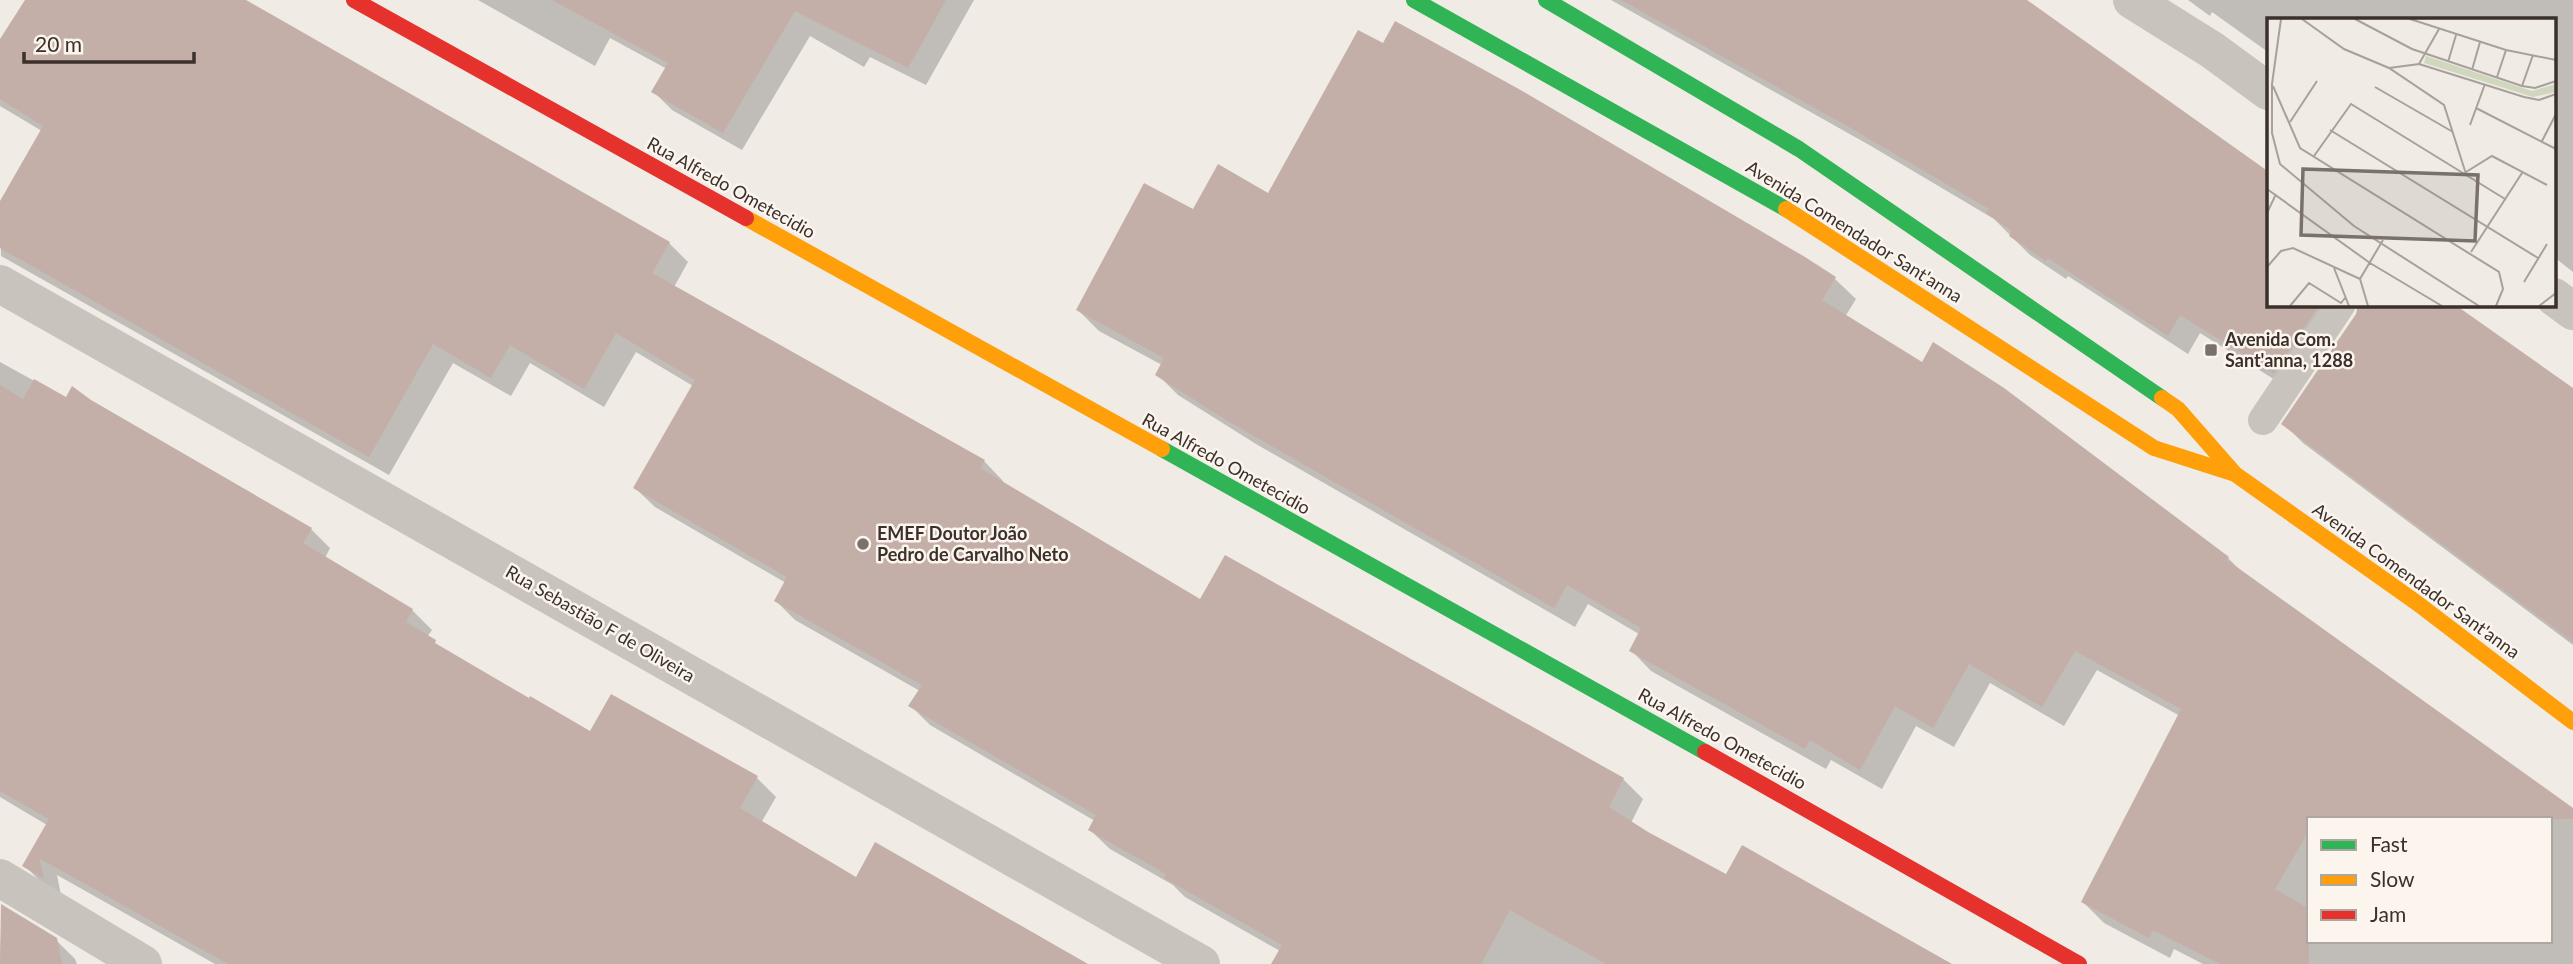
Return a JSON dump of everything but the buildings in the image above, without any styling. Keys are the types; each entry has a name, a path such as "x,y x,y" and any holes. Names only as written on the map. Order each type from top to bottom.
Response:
{"main road":[{"name":"Rua Alfredo Ometecidio","path":"354,0 1667,730 2079,964"},
{"name":"Avenida Comendador Sant'anna","path":"1415,0 1792,212 2154,448 2235,474"},
{"name":"Avenida Comendador Sant'anna","path":"1546,0 1799,149 2178,409 2235,474 2417,603 2573,722"}],"street":[{"path":"2132,0 2267,90"},
{"name":"Rua Sebastião F de Oliveira","path":"0,284 1201,964"},
{"path":"2556,298 2573,311"},
{"path":"0,878 143,964"}],"lane":[{"path":"2263,420 2340,306"}],"traffic: fast":[{"path":"1414,0 1786,209"},
{"path":"1546,0 1799,149 2162,398"},
{"path":"1162,449 1705,752"}],"traffic: slow":[{"path":"1786,209 2154,448 2235,474"},
{"path":"746,218 1162,449"},
{"path":"2162,398 2178,409 2235,474 2417,603 2573,722"}],"traffic: jam":[{"path":"354,0 746,218"},
{"path":"1705,752 2079,964"}],"place":[{"name":"Avenida Com. Sant'anna, 1288","path":"2211,350"},
{"name":"EMEF Doutor João Pedro de Carvalho Neto","path":"863,544"}]}
